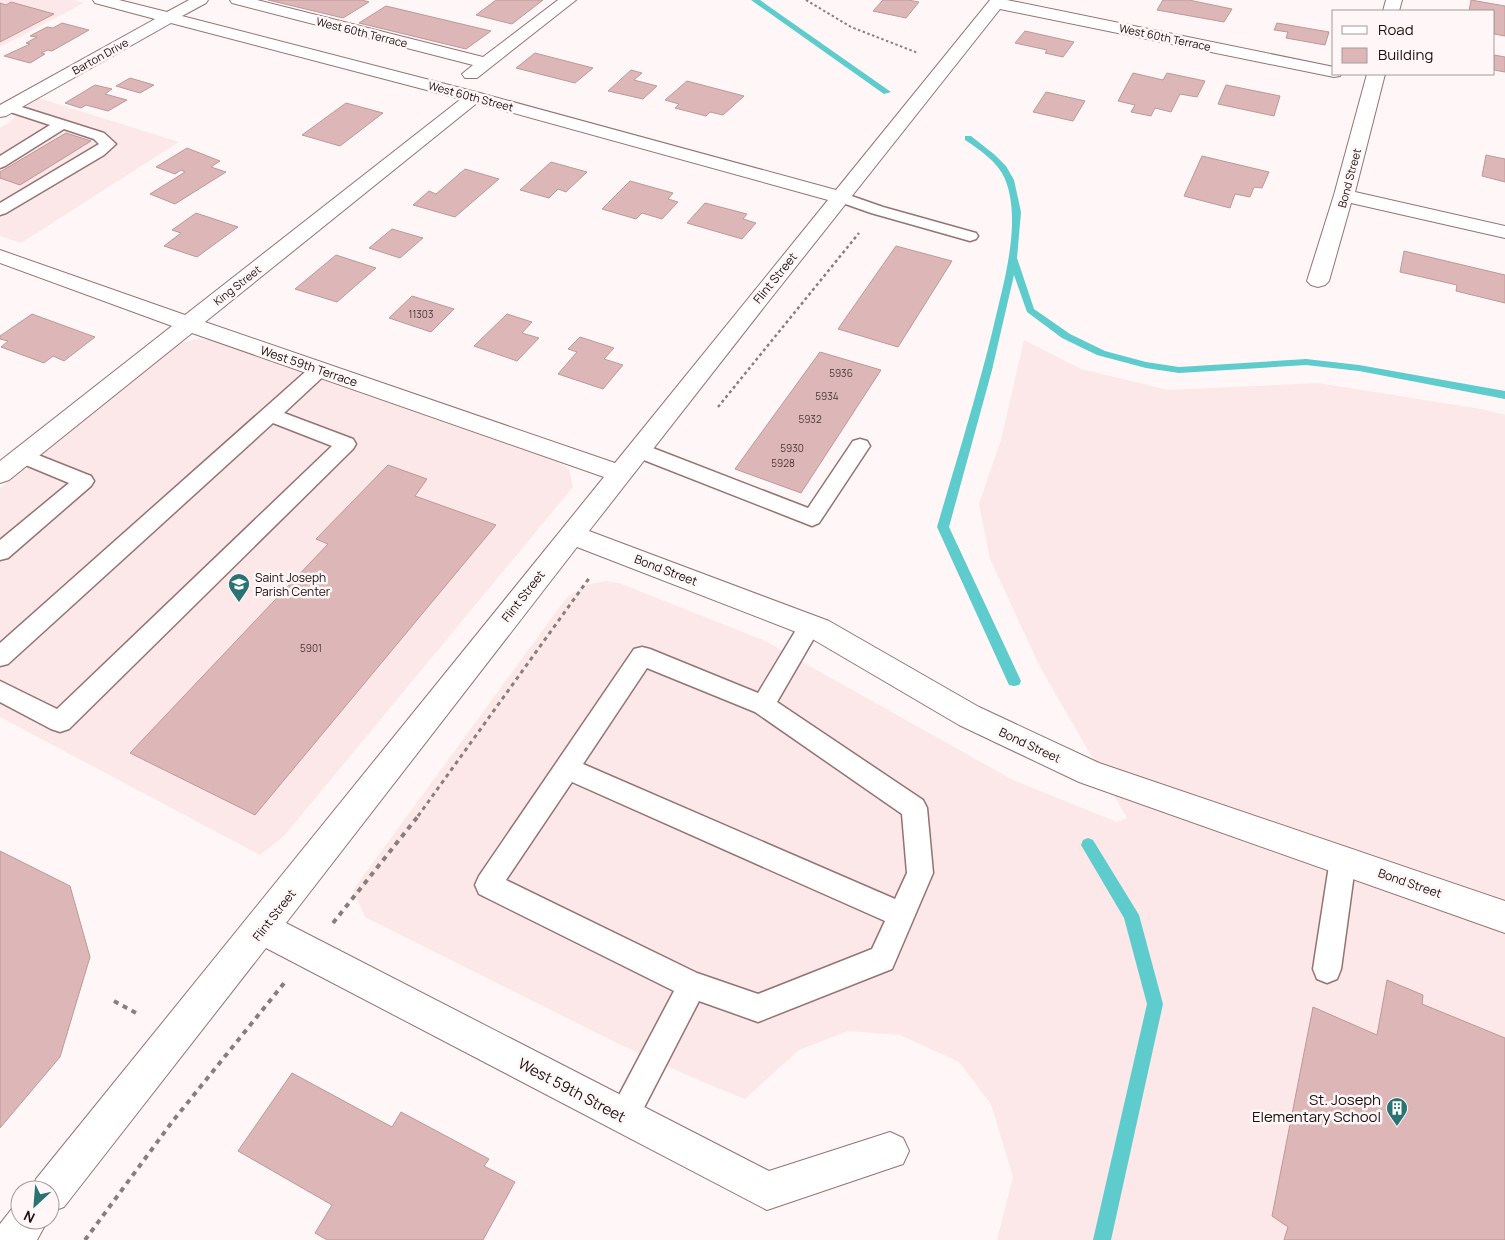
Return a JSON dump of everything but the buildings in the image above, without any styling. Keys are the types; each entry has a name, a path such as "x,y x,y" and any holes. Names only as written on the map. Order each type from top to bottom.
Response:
{"street":[{"name":"West 60th Street","path":"101,0 450,90 840,196"},
{"name":"Barton Drive","path":"5,109 200,0"},
{"name":"West 60th Terrace","path":"238,0 486,63"},
{"path":"450,90 568,0"},
{"name":"West 60th Terrace","path":"998,2 1332,72"},
{"name":"Flint Street","path":"60,1181 263,929 619,473 998,2"},
{"name":"Bond Street","path":"1318,281 1344,195 1361,76"},
{"name":"King Street","path":"0,474 474,97"},
{"path":"1344,195 1505,232"},
{"name":"West 59th Terrace","path":"0,256 188,324 619,473"},
{"name":"Bond Street","path":"571,534 819,629 969,716 1090,773 1343,859 1505,917"},
{"name":"West 59th Street","path":"263,929 767,1191 890,1151"},
{"path":"12,1240 20,1230"}],"lane":[{"path":"0,210 99,152 108,144 99,136 5,109"},
{"path":"0,163 62,124"},
{"path":"840,196 877,210 970,236"},
{"path":"0,657 320,370"},
{"path":"0,691 60,722 346,444 270,415"},
{"path":"638,450 812,518 860,446"},
{"path":"0,552 84,481 22,456"},
{"path":"763,705 810,626"},
{"path":"642,656 763,705 914,808 920,873 882,959 758,1008 692,985 488,885 567,768 642,656"},
{"path":"567,768 901,915"},
{"path":"1327,969 1343,859"},
{"path":"623,1116 692,985"}],"path":[{"path":"806,0 850,27 925,55 950,60"},
{"path":"712,413 782,330 877,210"},
{"path":"85,1240 172,1122 417,818 590,578"},
{"path":"114,1001 136,1014"}],"shaded area":[{"path":"0,0 74,0 84,3 0,47"},
{"path":"35,97 179,142 21,243 0,236 0,128 10,122"},
{"name":"Saint Joseph Parish Center","path":"197,339 213,340 554,460 569,469 573,487 284,836 260,855 0,717 0,488 177,344"},
{"path":"1024,340 1081,369 1168,390 1318,383 1481,409 1505,415 1505,1240 997,1240 1013,1177 991,1104 959,1062 900,1035 848,1031 799,1050 745,1099 617,1043 365,917 353,890 567,597 586,585 606,581 619,583 765,641 1013,780 1117,822 1127,818 1039,665 990,559 979,504 1001,440"}],"waterway":[{"path":"755,0 887,92"},
{"path":"968,138 992,156 1007,174 1014,195 1016,230 1011,267 994,344 943,527 1014,681"},
{"path":"1014,260 1030,310 1066,336 1101,353 1146,365 1179,370 1306,362 1359,368 1505,395"},
{"path":"1088,845 1131,915 1155,1004 1102,1240"}],"place":[{"name":"Saint Joseph Parish Center","path":"239,603"},
{"name":"St. Joseph Elementary School","path":"1397,1127"}]}
